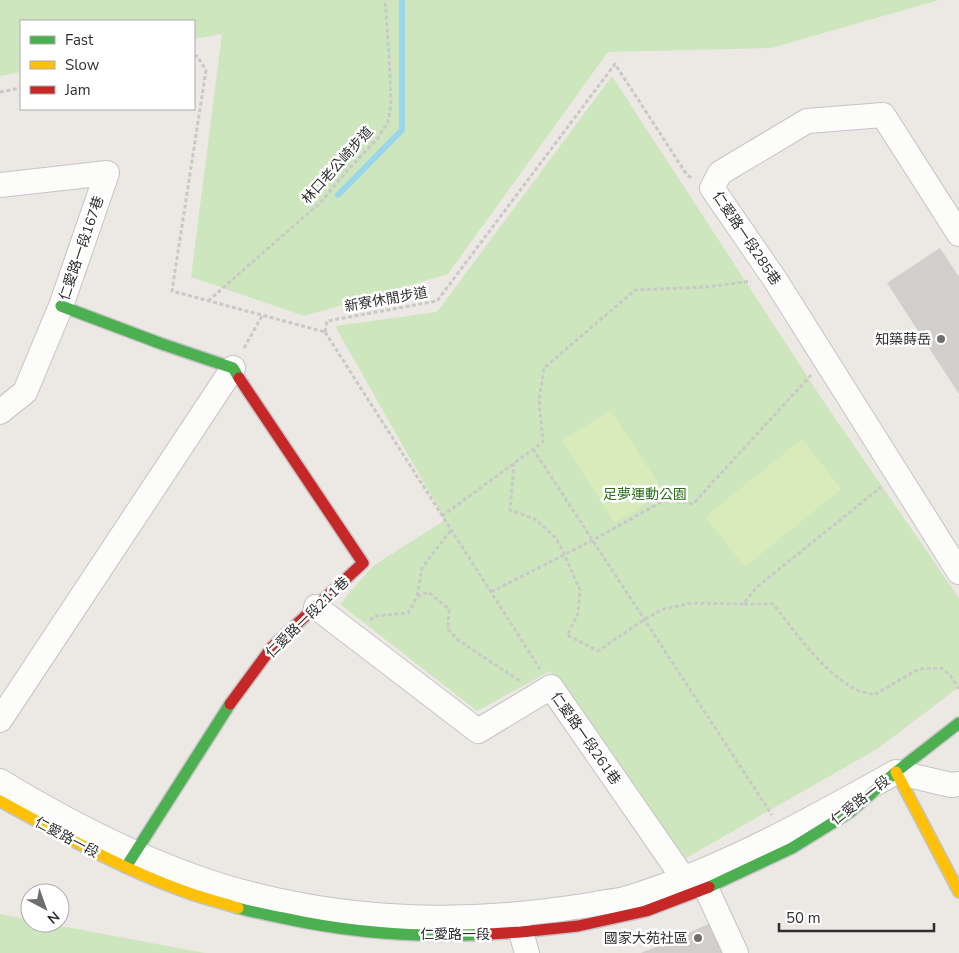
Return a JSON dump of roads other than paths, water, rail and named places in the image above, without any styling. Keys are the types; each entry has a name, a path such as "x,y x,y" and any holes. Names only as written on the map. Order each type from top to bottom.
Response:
{"street":[{"name":"仁愛路一段285巷","path":"959,234 883,115 806,121 720,173 712,188 774,278 959,572"},
{"name":"仁愛路一段167巷","path":"0,185 106,173 62,306 25,392 0,412"},
{"path":"0,720 233,368 162,344 62,306"},
{"name":"仁愛路一段211巷","path":"130,860 233,699 272,647 362,563 233,368"},
{"name":"仁愛路一段261巷","path":"316,607 478,731 545,690 684,879"},
{"name":"仁愛路一段","path":"0,781 76,823 130,860 183,891 248,911 314,925 391,934 472,936 524,943 578,926 646,911 706,888 792,848 850,812 896,772 959,722"},
{"path":"896,772 951,785 959,784"},
{"path":"896,772 959,892"},
{"name":"仁愛路一段","path":"0,801 66,837 130,860 195,876 275,900 334,910 402,917 478,917 549,912 625,898 684,879 784,834 896,772"},
{"path":"684,879 706,888 736,953"}],"waterway":[{"path":"338,195 402,130 402,0"}],"place":[{"name":"知築蒔岳","path":"941,339"},
{"name":"國家大苑社區","path":"698,938"}],"park label":[{"name":"足夢運動公園","path":"645,494"}]}
